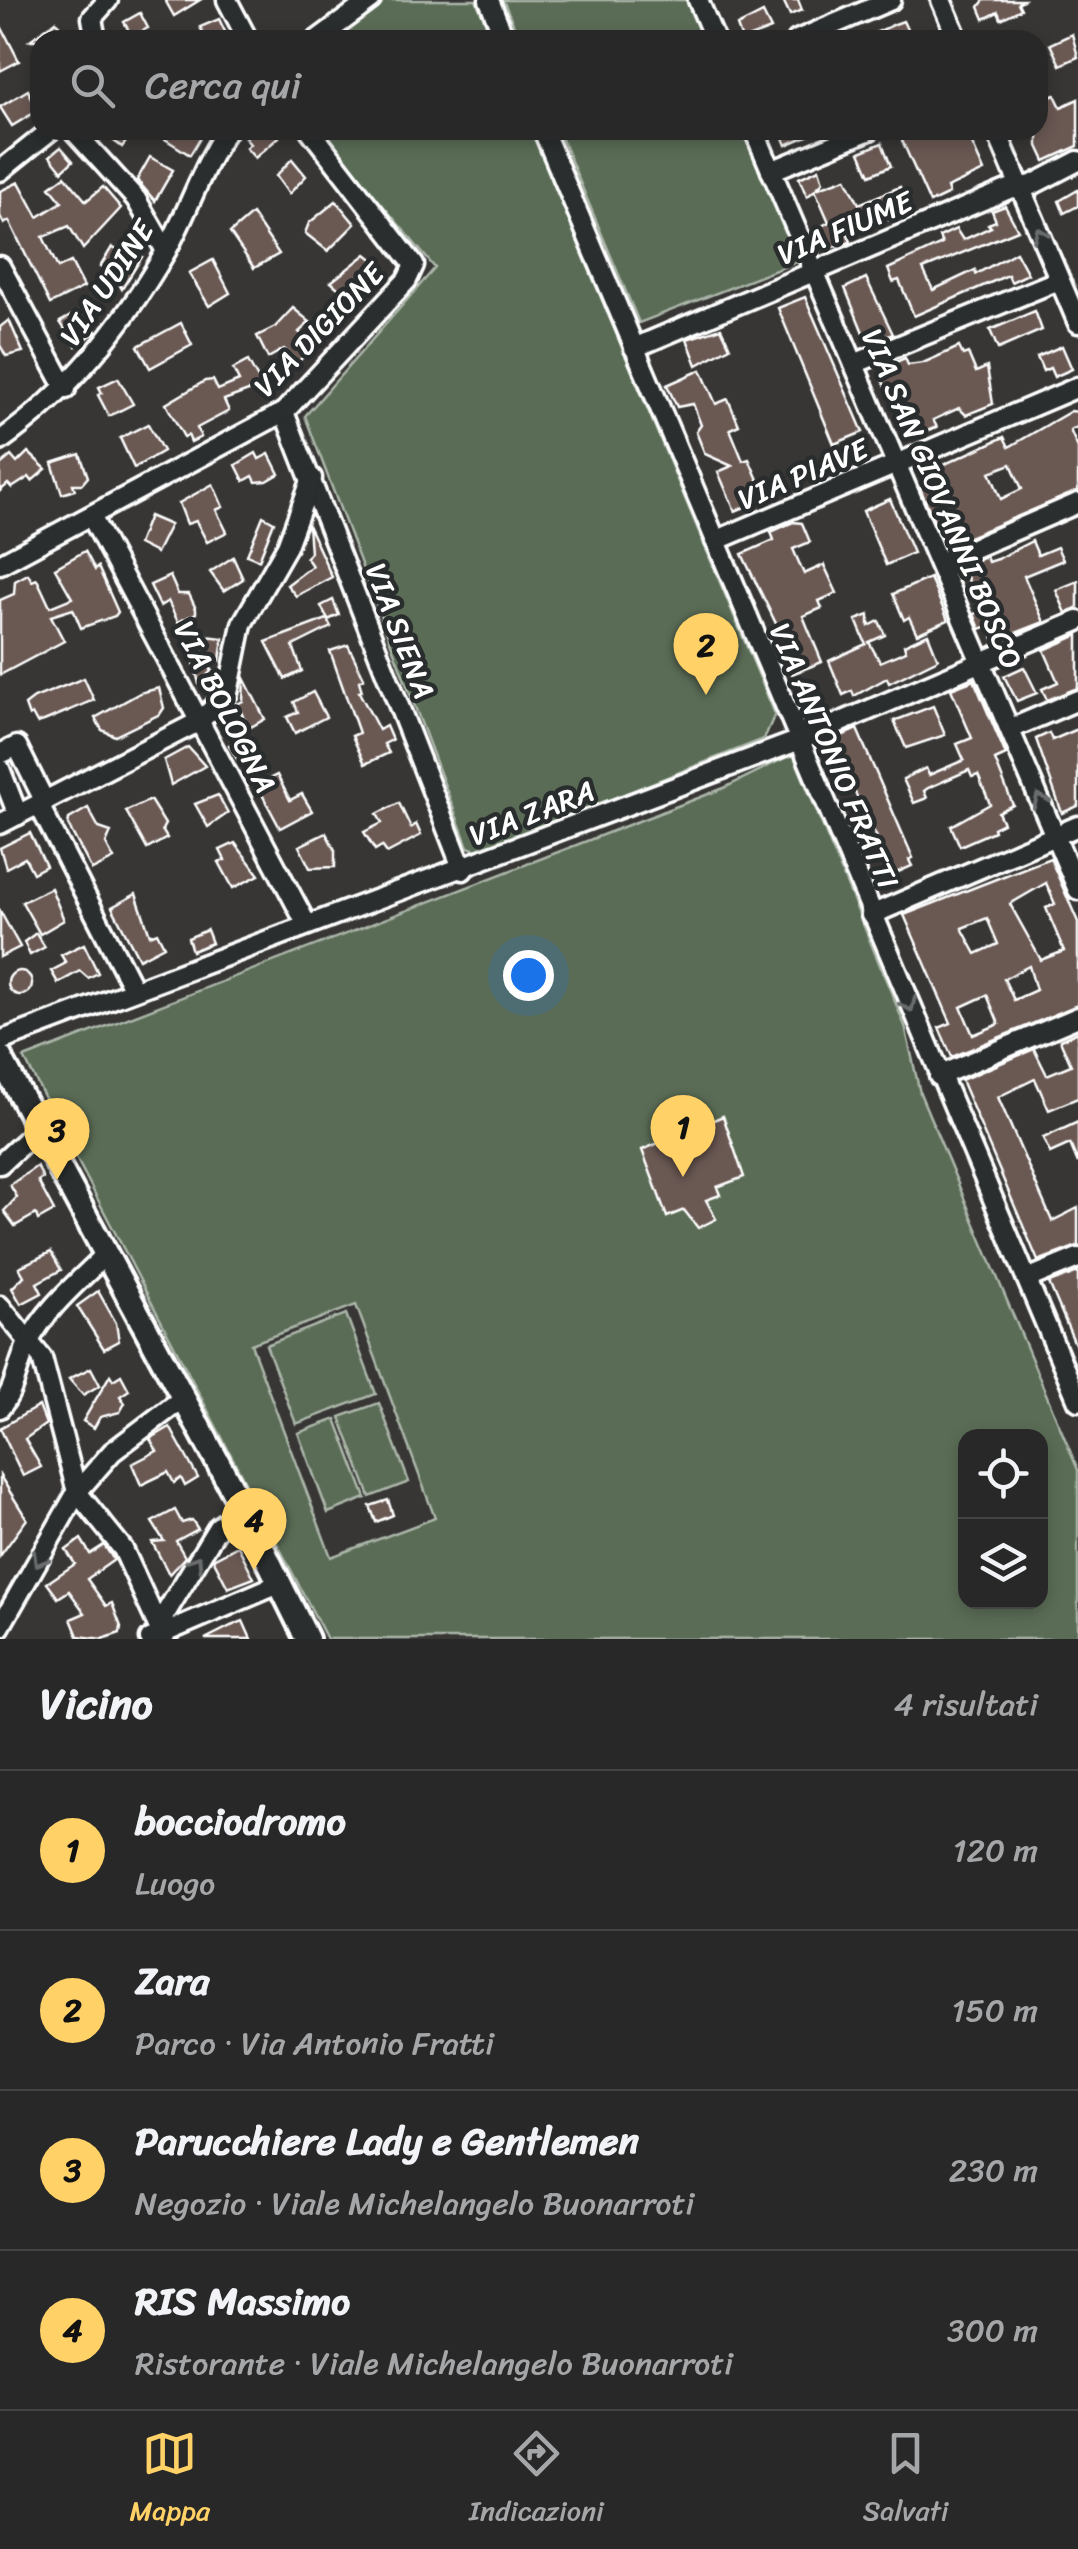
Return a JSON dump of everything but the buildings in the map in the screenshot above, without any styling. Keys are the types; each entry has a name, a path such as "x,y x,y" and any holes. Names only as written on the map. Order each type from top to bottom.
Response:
{"street":[{"path":"94,30 92,18 108,0"},
{"path":"227,0 243,30"},
{"path":"330,30 371,0"},
{"path":"488,0 501,30"},
{"path":"698,0 711,30"},
{"path":"820,30 891,0"},
{"path":"941,0 954,30"},
{"path":"0,170 40,140"},
{"path":"82,140 136,199 166,251"},
{"name":"VIA UDINE","path":"0,441 66,389 105,343 166,251 222,140"},
{"name":"VIA DIGIONE","path":"0,564 284,412 407,280 414,265 318,140"},
{"name":"VIA ANTONIO FRATTI","path":"547,140 1078,1401"},
{"name":"VIA SAN GIOVANNI BOSCO","path":"758,140 1078,890"},
{"path":"771,170 845,140"},
{"path":"1000,140 1078,324"},
{"name":"VIA FIUME","path":"634,348 1078,162"},
{"path":"0,266 66,389"},
{"path":"854,364 1059,280"},
{"name":"VIA PIAVE","path":"715,541 1078,386"},
{"name":"VIA SIENA","path":"284,412 463,870"},
{"path":"0,824 200,721 228,693 242,624 288,546 312,478"},
{"path":"938,562 1078,503"},
{"name":"VIA BOLOGNA","path":"91,516 306,925"},
{"name":"VIA ZARA","path":"0,1042 799,740 1078,621"},
{"path":"1010,729 1078,700"},
{"path":"18,816 2,753 17,746 134,990"},
{"path":"871,915 1078,826"},
{"path":"939,1076 1078,1017"},
{"path":"0,1057 243,1509 307,1639"},
{"path":"0,1164 39,1128"},
{"path":"0,1408 11,1395 28,1342 46,1314 106,1254"},
{"path":"1027,1280 1078,1258"},
{"path":"0,1306 48,1371 54,1412 77,1492 124,1548 159,1634"},
{"path":"0,1627 77,1492 112,1452 182,1399"},
{"path":"159,1634 218,1528 243,1509"},
{"path":"159,1634 280,1582"}],"green space":[{"path":"384,0 476,0 489,30 344,30"},
{"path":"503,0 690,0 703,30 516,30"},
{"path":"328,140 535,140 775,714 764,739 479,851 468,847 305,416 435,268"},
{"path":"562,140 750,140 802,260 639,323"},
{"path":"793,754 905,1026 920,1093 1078,1470 1078,1639 327,1639 24,1058 724,788","holes":["356,1305 435,1518 331,1557 251,1344"]},
{"path":"346,1314 376,1394 296,1424 266,1345"},
{"path":"379,1403 409,1482 370,1497 340,1417"},
{"path":"336,1419 366,1498 328,1513 298,1433"}],"place":[{"name":"Zara","path":"706,695"},
{"name":"bocciodromo","path":"683,1177"},
{"name":"Parucchiere Lady e Gentlemen","path":"57,1180"},
{"name":"RIS Massimo","path":"254,1570"}]}
